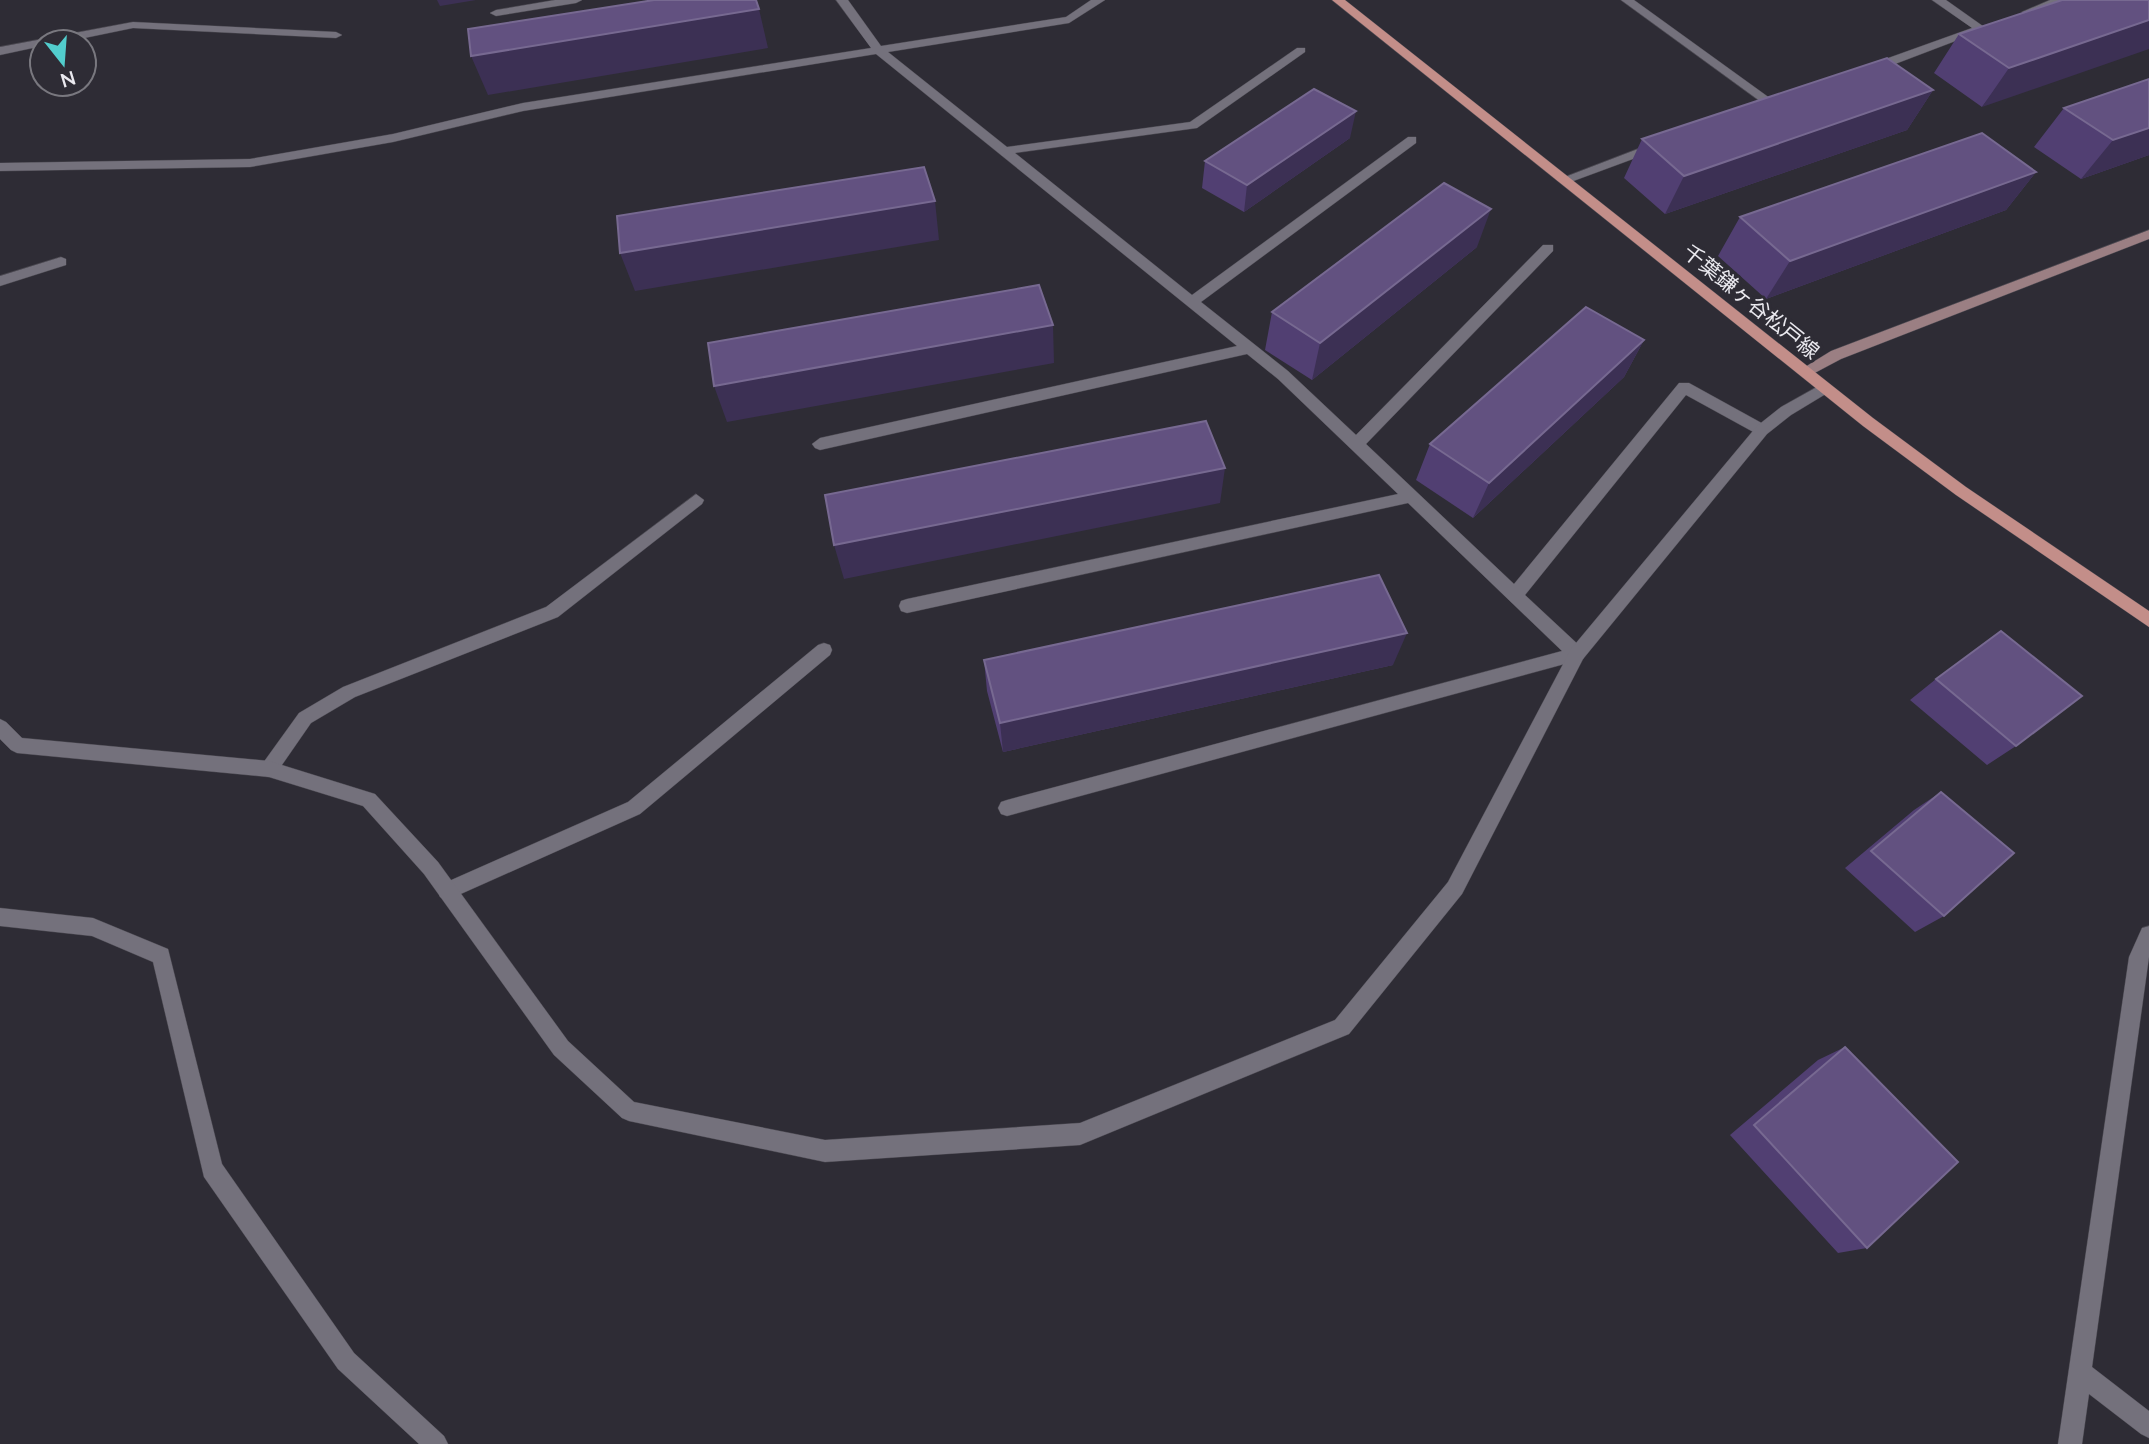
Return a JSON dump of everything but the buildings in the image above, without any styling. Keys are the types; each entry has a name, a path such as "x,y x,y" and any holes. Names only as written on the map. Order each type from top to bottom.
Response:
{"main road":[{"name":"千葉鎌ヶ谷松戸線","path":"1338,0 1824,388 1961,491 2149,620"}],"street":[{"path":"496,13 576,0"},
{"path":"842,0 878,50 1283,375 1577,654"},
{"path":"0,167 250,163 393,138 523,107 1069,20 1100,0"},
{"path":"1628,0 1772,104"},
{"path":"1864,71 1987,27 1938,0"},
{"path":"2015,17 2061,0"},
{"path":"98,32 132,25 336,34"},
{"path":"0,51 28,45"},
{"path":"1004,151 1193,125 1301,50"},
{"path":"1759,109 1785,100"},
{"path":"1192,302 1412,140"},
{"path":"1563,180 1669,142"},
{"path":"1804,372 1836,355 2149,234"},
{"path":"1356,445 1548,248"},
{"path":"0,281 61,262"},
{"path":"820,444 1250,348"},
{"path":"1516,594 1684,387 1762,430"},
{"path":"0,727 17,744 269,769 369,800 431,868 561,1048 629,1111 825,1151 1080,1134 1342,1027 1455,888 1577,654 1762,430 1786,411 1824,388"},
{"path":"907,606 1410,497"},
{"path":"269,769 305,718 348,692 552,612 696,500"},
{"path":"447,891 634,808 824,650"},
{"path":"1007,808 1577,654"},
{"path":"0,918 93,927 161,956 212,1169 346,1361 436,1444"},
{"path":"2070,1444 2149,935"},
{"path":"2080,1372 2149,1426"}]}
